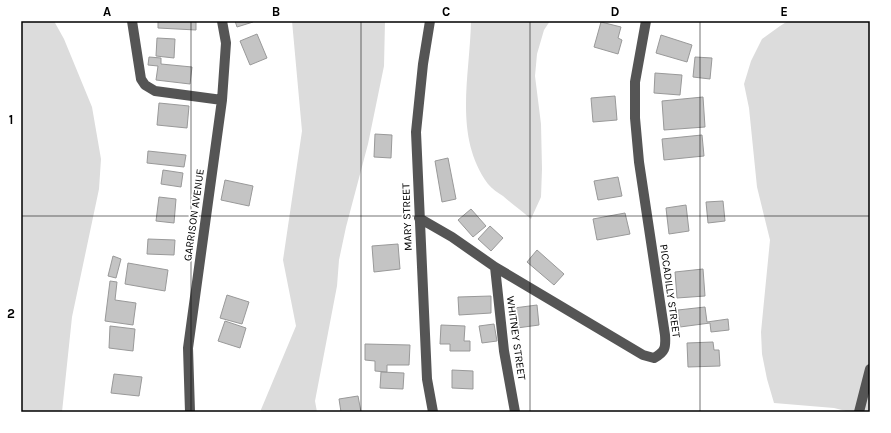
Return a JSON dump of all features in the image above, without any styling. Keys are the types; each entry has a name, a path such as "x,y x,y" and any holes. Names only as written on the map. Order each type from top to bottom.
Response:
{"street":[{"path":"132,21 141,79 145,85 155,91 222,100"},
{"name":"GARRISON AVENUE","path":"190,412 188,348 222,100 226,43 222,21"},
{"name":"MARY STREET","path":"430,21 423,64 416,132 426,379 433,412"},
{"name":"PICCADILLY STREET","path":"419,218 452,237 495,267 643,355 654,358 661,355 666,347 639,162 635,118 635,82 646,21"},
{"name":"WHITNEY STREET","path":"495,267 504,351 515,412"},
{"path":"859,412 870,369"}],"shaded area":[{"path":"21,21 54,21 64,39 92,107 101,159 99,189 72,317 62,412 21,412"},
{"path":"292,21 385,21 384,66 368,144 346,227 339,260 337,286 315,401 317,412 260,412 296,326 283,260 302,131"},
{"path":"471,21 550,21 544,30 537,54 535,76 541,124 541,197 531,219 488,184 477,165 470,146 466,105"},
{"path":"788,21 870,21 870,412 850,412 834,408 774,403 767,379 762,354 761,332 770,240 757,187 749,108 744,84 751,61 762,39"}],"building":[{"path":"158,21 196,21 196,30 158,28"},
{"path":"235,21 253,21 253,22 237,27"},
{"path":"601,22 621,27 618,38 622,40 618,54 594,47"},
{"path":"257,34 267,58 250,65 240,41"},
{"path":"661,35 692,45 687,62 656,53"},
{"path":"157,38 175,39 174,58 156,56"},
{"path":"149,57 161,58 161,64 192,67 190,84 156,80 158,66 148,65"},
{"path":"695,57 712,58 710,79 693,77"},
{"path":"655,73 682,75 680,95 654,93"},
{"path":"615,96 617,120 593,122 591,98"},
{"path":"703,97 705,127 664,130 662,101"},
{"path":"159,103 189,106 187,128 157,125"},
{"path":"375,134 392,135 391,158 374,157"},
{"path":"702,135 704,156 664,160 662,139"},
{"path":"148,151 186,155 184,167 147,163"},
{"path":"448,158 456,199 442,202 435,161"},
{"path":"163,170 183,173 181,187 161,184"},
{"path":"618,177 622,196 598,200 594,181"},
{"path":"225,180 253,186 249,206 221,200"},
{"path":"159,197 176,199 174,223 156,221"},
{"path":"723,201 725,221 708,223 706,202"},
{"path":"686,205 689,231 669,234 666,208"},
{"path":"471,209 486,226 473,237 458,220"},
{"path":"625,213 630,234 597,240 593,219"},
{"path":"490,226 503,238 491,251 478,239"},
{"path":"148,239 175,240 174,255 147,254"},
{"path":"398,244 400,269 374,272 372,246"},
{"path":"537,250 564,274 554,285 527,262"},
{"path":"113,256 121,259 116,278 108,276"},
{"path":"128,263 168,270 165,291 125,284"},
{"path":"703,269 705,296 677,298 675,272"},
{"path":"110,281 117,282 115,300 136,303 133,325 105,321"},
{"path":"227,295 249,302 242,324 220,318"},
{"path":"491,296 491,313 459,315 458,297"},
{"path":"537,305 539,325 517,328 514,308"},
{"path":"705,307 707,322 728,319 729,330 711,332 710,323 680,327 678,310"},
{"path":"225,321 246,328 240,348 218,341"},
{"path":"494,324 497,341 482,343 479,326"},
{"path":"441,325 465,326 464,341 470,341 470,351 450,351 450,344 440,344"},
{"path":"110,326 135,329 133,351 109,348"},
{"path":"713,342 714,350 719,350 720,366 688,367 687,343"},
{"path":"365,344 410,345 409,365 387,365 387,372 375,371 375,361 365,360"},
{"path":"452,370 473,371 473,389 452,388"},
{"path":"381,372 404,373 403,389 380,388"},
{"path":"114,374 142,377 139,396 111,393"},
{"path":"358,396 361,412 341,412 339,399"}]}
